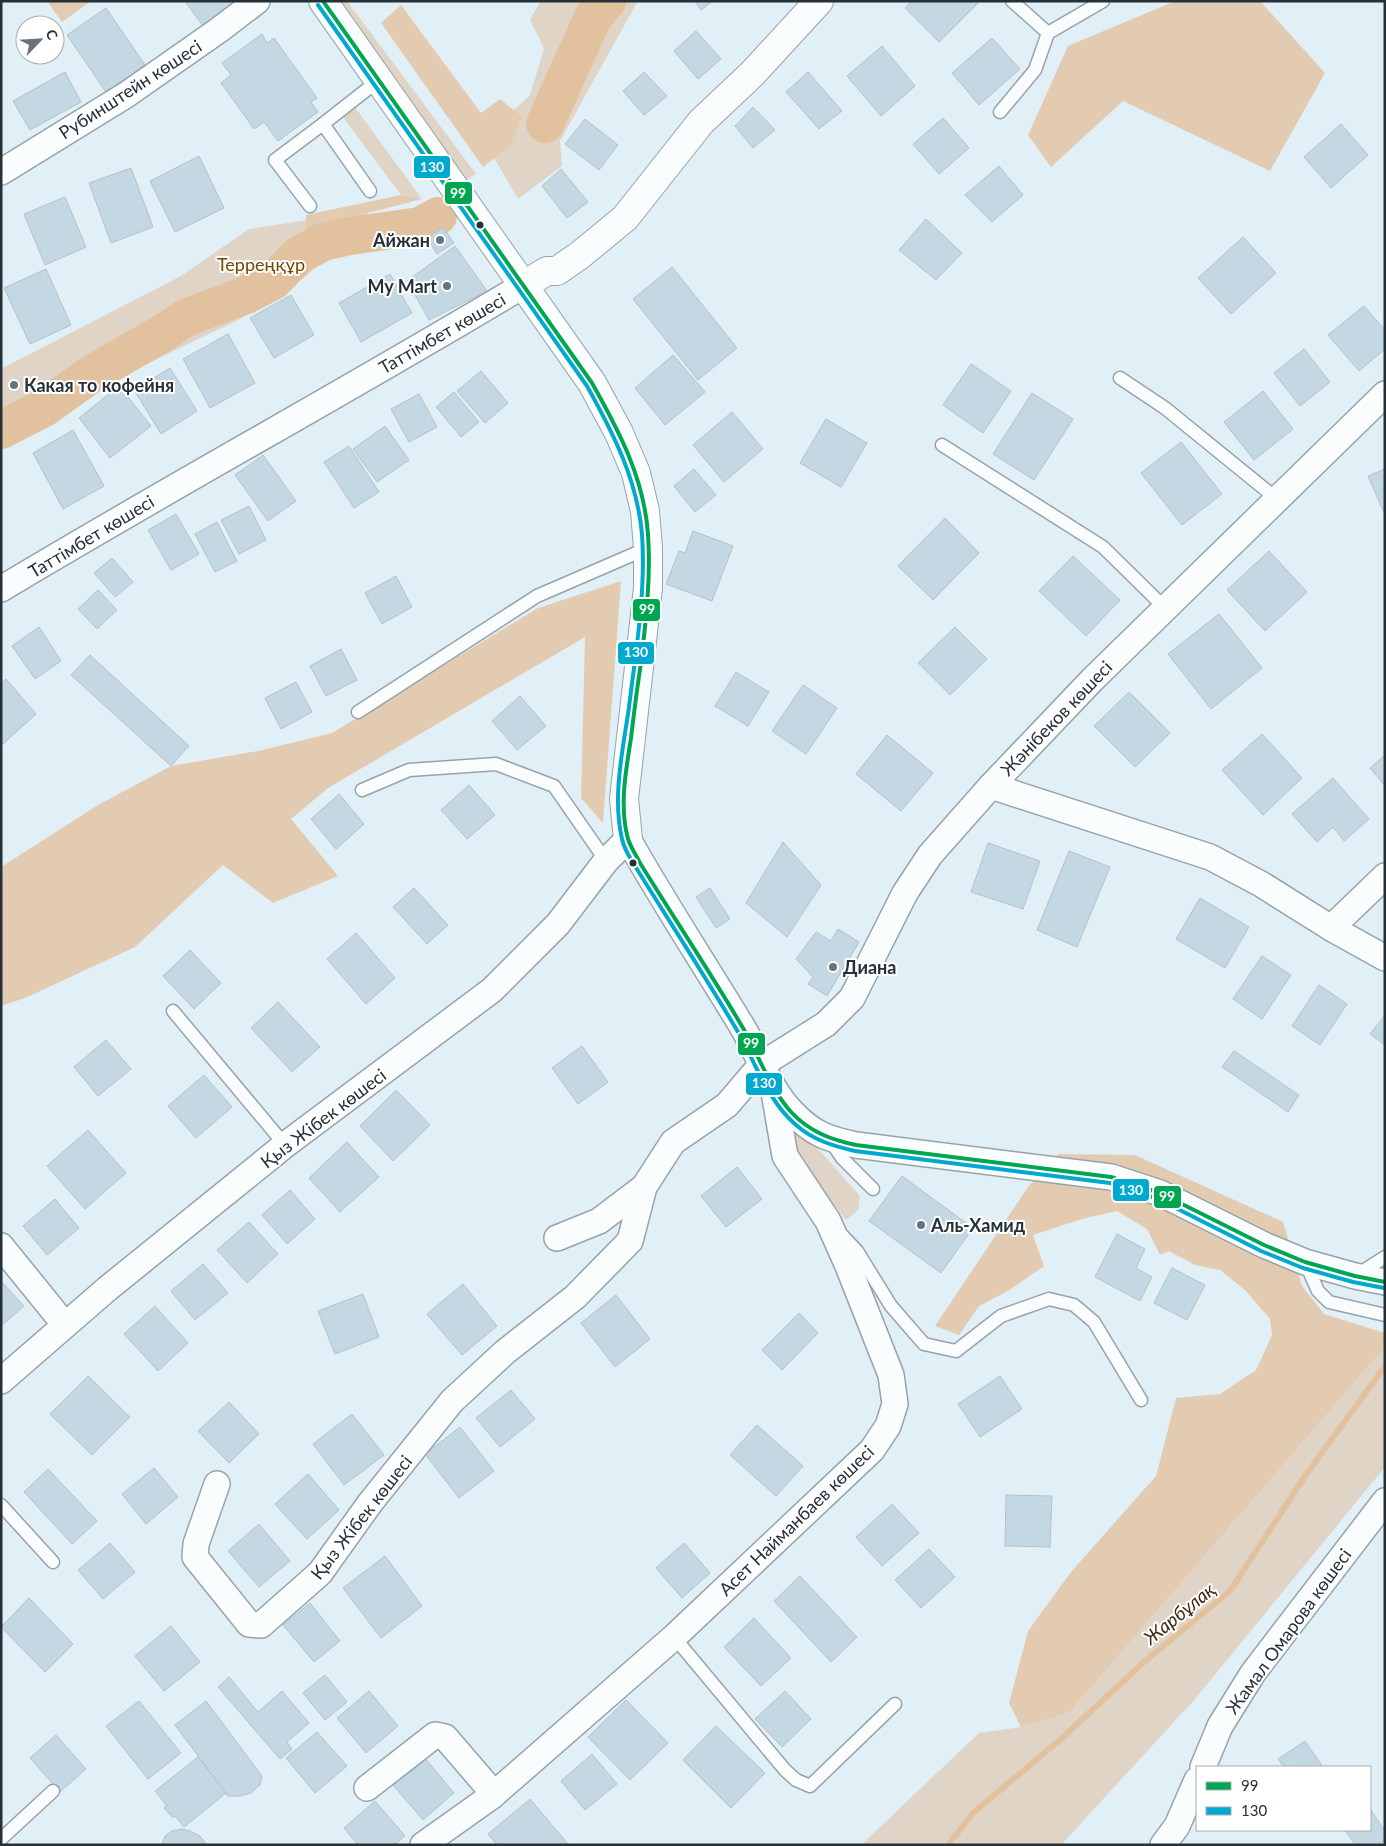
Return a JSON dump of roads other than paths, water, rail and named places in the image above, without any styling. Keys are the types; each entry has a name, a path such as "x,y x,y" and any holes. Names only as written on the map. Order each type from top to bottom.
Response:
{"street":[{"name":"Рубинштейн көшесі","path":"1,172 126,95 257,1"},
{"path":"323,1 592,383 619,433 636,473 645,511 648,548 648,588 624,799 628,839 669,910 743,1029 774,1090 792,1112 810,1130 830,1140 856,1145 1111,1177 1160,1193 1264,1245 1305,1262 1385,1282"},
{"name":"Таттімбет көшесі","path":"1,589 127,514 429,342 547,271 557,271 580,256 625,218 701,122 752,74 820,1"},
{"name":"Жәнібеков көшесі","path":"761,1065 826,1024 852,998 905,893 930,855 991,786 1092,680 1385,394"},
{"path":"991,786 1210,858 1261,884 1331,928 1385,958"},
{"name":"Қыз Жібек көшесі","path":"1,1381 106,1289 285,1145 492,990 558,924 606,861 628,839"},
{"path":"1331,928 1385,876"},
{"name":"Қыз Жібек көшесі","path":"217,1484 196,1544 195,1557 249,1624 261,1625 320,1573 370,1503 452,1401 505,1352 575,1297 630,1241 644,1187 673,1142 727,1105 761,1065"},
{"name":"Асет Найманбаев көшесі","path":"425,1844 492,1796 674,1637 872,1450 888,1426 896,1404 891,1375 828,1221 785,1156 774,1090"},
{"name":"Қыз Жібек көшесі","path":"557,1238 599,1221 644,1187"},
{"path":"1,1246 65,1325"},
{"name":"Жамал Омарова көшесі","path":"1203,1766 1220,1726 1254,1673 1385,1501"},
{"path":"367,1788 435,1735 445,1737 488,1787 492,1796"},
{"path":"1163,1845 1177,1826 1196,1782"}],"lane":[{"path":"1012,1 1048,33"},
{"path":"1000,112 1035,70 1048,33 1103,1"},
{"path":"310,206 275,160 379,80"},
{"path":"323,124 370,191"},
{"path":"1120,378 1164,408 1277,499"},
{"path":"942,445 1103,547 1165,608"},
{"path":"358,712 537,596 648,548"},
{"path":"362,790 409,770 496,764 554,786 606,861"},
{"path":"172,1011 285,1145"},
{"path":"830,1140 842,1158 873,1189"},
{"path":"828,1221 857,1251 891,1306 924,1344 956,1352 1001,1316 1049,1299 1074,1305 1094,1322 1141,1400"},
{"path":"1355,1276 1385,1257"},
{"path":"1305,1262 1318,1291 1329,1302 1385,1315"},
{"path":"1,1505 53,1562"},
{"path":"674,1637 785,1770 796,1780 810,1786 895,1704"},
{"path":"1,1839 53,1790"}],"waterway":[{"path":"545,124 593,17 607,1"},
{"path":"1,430 44,408 90,375 187,317 244,296 273,281 299,255 323,242 350,236 420,226 438,216"},
{"name":"Жарбұлақ","path":"948,1845 973,1813 1061,1739 1144,1662 1230,1591 1305,1476 1385,1366"}],"place":[{"name":"Айжан","path":"440,240"},
{"name":"My Mart","path":"447,286"},
{"name":"Какая то кофейня","path":"14,385"},
{"name":"Диана","path":"833,967"},
{"name":"Аль-Хамид","path":"921,1225"}],"park label":[{"name":"Терреңқұр","path":"261,264"}]}
